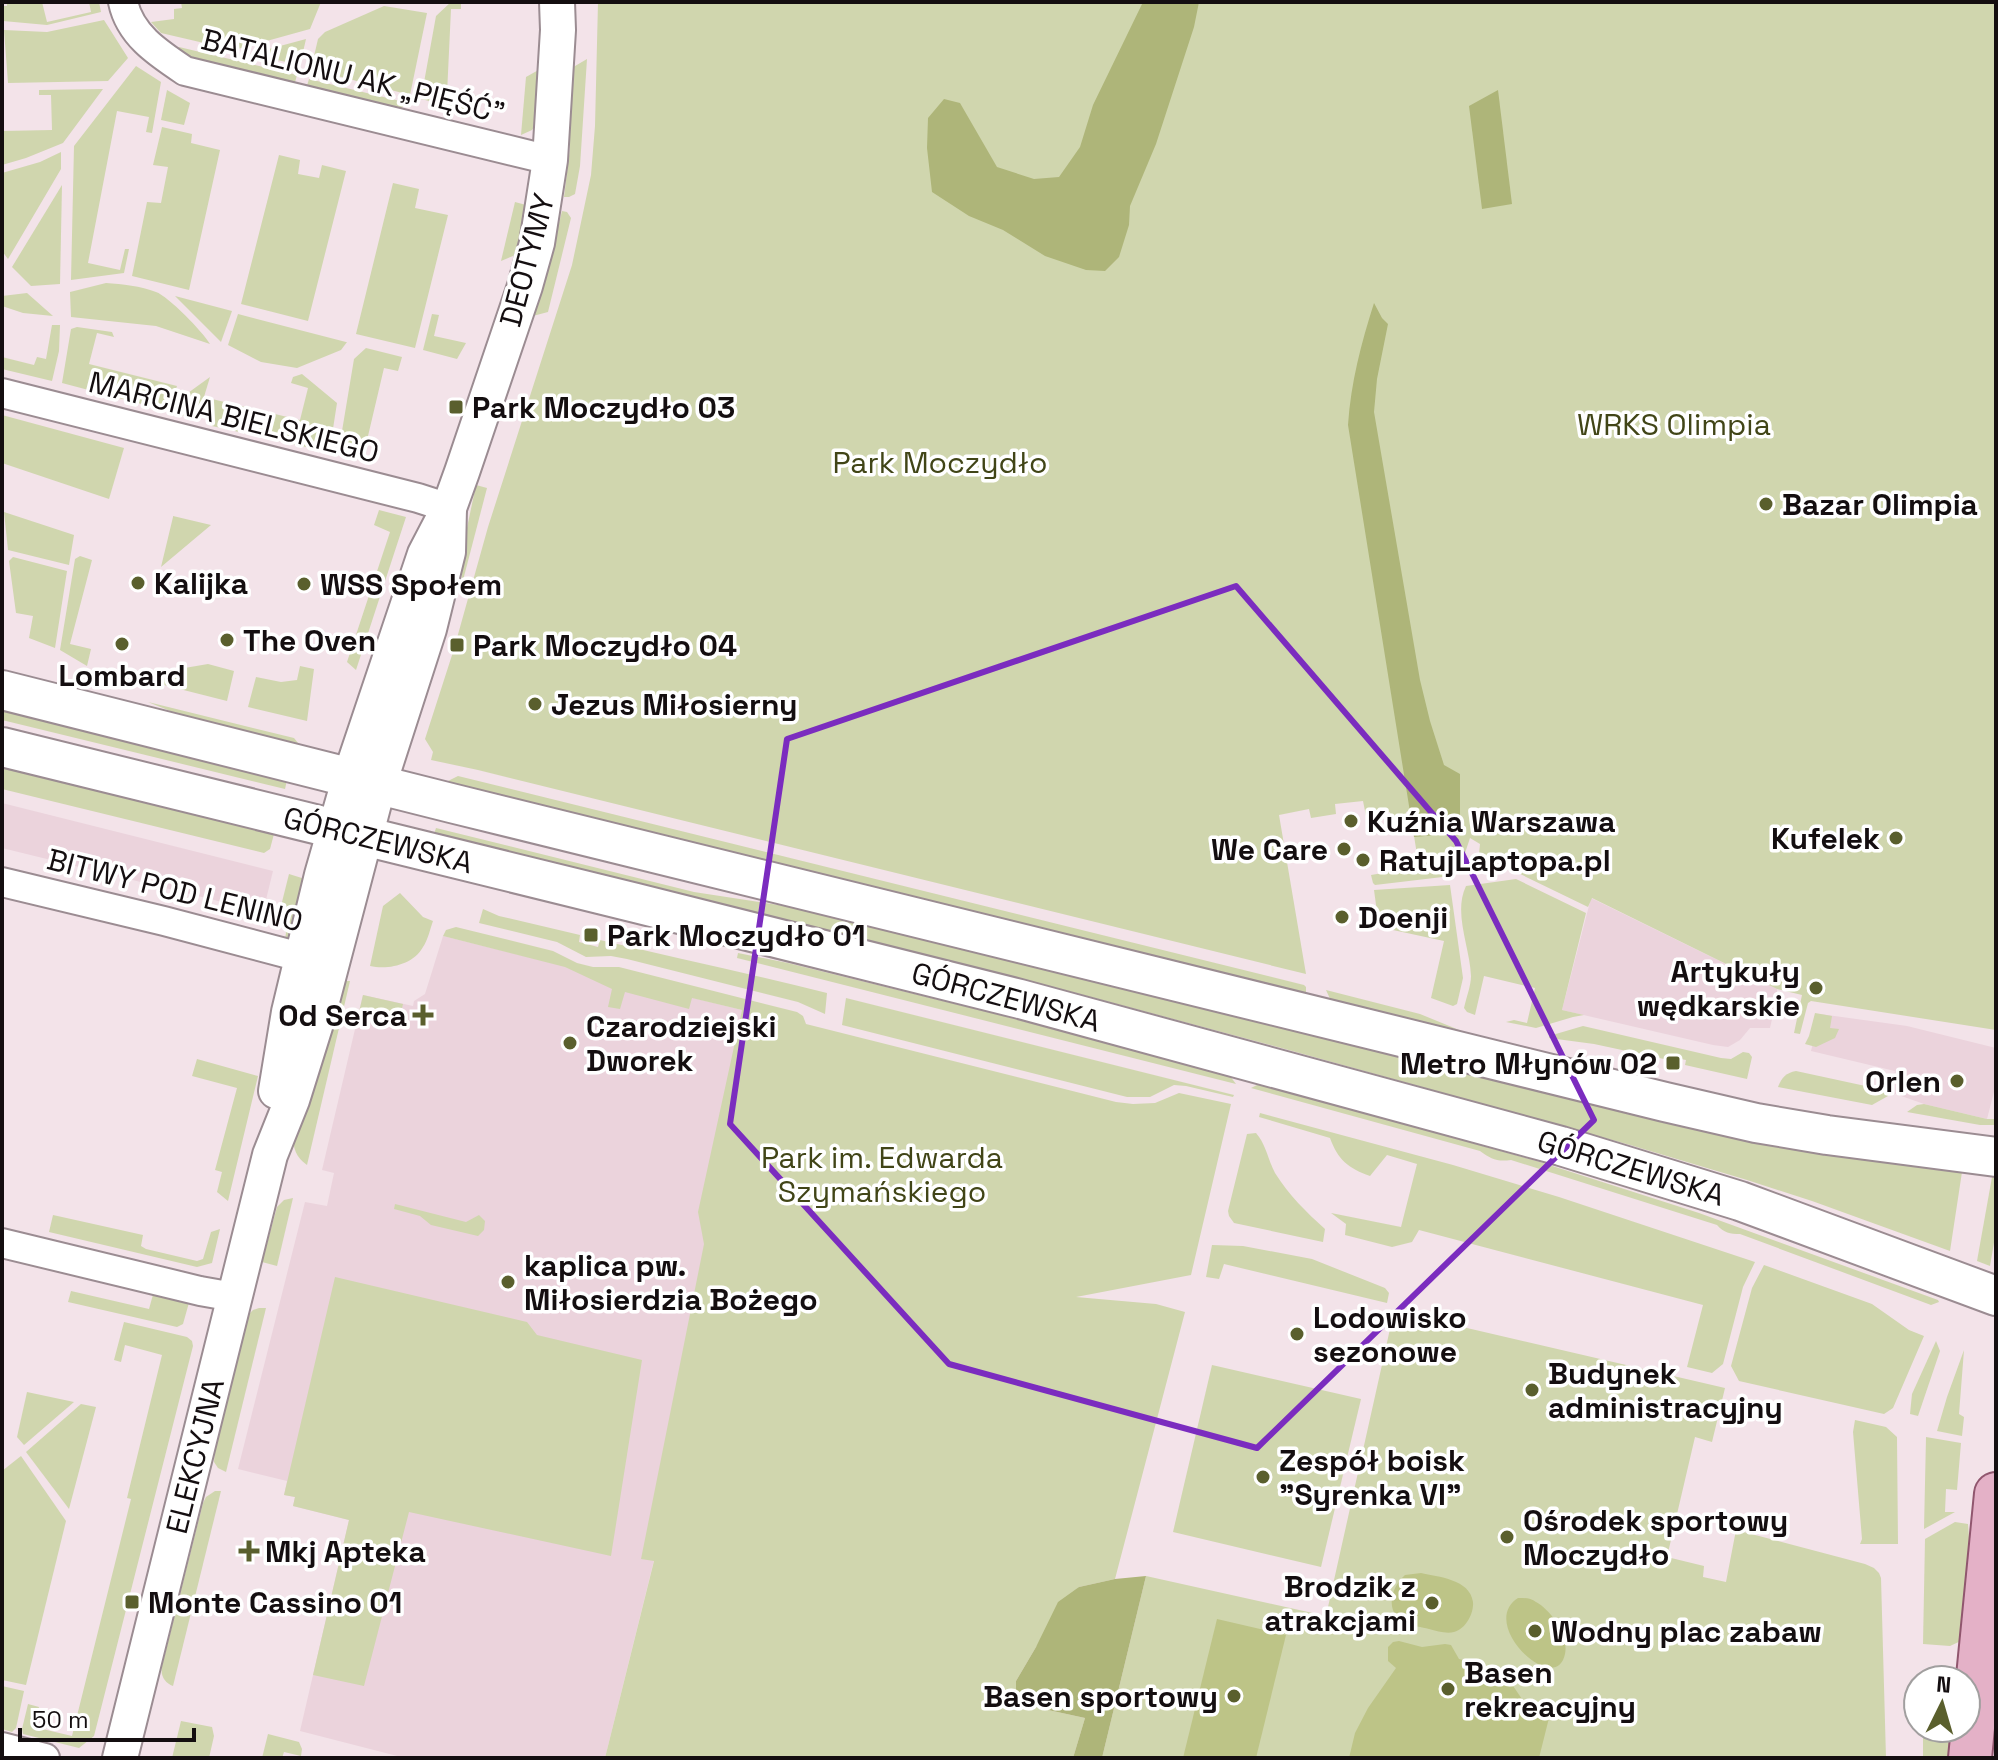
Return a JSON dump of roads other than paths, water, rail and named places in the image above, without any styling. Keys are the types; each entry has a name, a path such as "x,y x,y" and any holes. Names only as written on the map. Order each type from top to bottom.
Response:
{"main road":[{"name":"GÓRCZEWSKA","path":"2,690 1741,1120 1827,1135 1996,1157"},
{"name":"GÓRCZEWSKA","path":"2,747 1020,999 1561,1146 1740,1201 1996,1296"},
{"path":"1970,1758 1996,1494"}],"street":[{"name":"BATALIONU AK „PIĘŚĆ”","path":"123,2 126,18 150,48 185,71 550,160"},
{"name":"DEOTYMY","path":"350,833 364,781 429,629 448,552 449,508 537,243 550,160 557,2"},
{"name":"MARCINA BIELSKIEGO","path":"2,393 449,508"},
{"name":"ELEKCYJNA","path":"120,1758 270,1155 296,1086 317,961 350,833"},
{"name":"BITWY POD LENINO","path":"2,882 317,961"},
{"path":"2,1243 234,1297"},
{"path":"2,1747 45,1758"}],"place":[{"name":"Park Moczydło 03","path":"456,407"},
{"name":"Bazar Olimpia","path":"1766,504"},
{"name":"Kalijka","path":"138,583"},
{"name":"WSS Społem","path":"304,584"},
{"name":"The Oven","path":"227,640"},
{"name":"Lombard","path":"122,644"},
{"name":"Park Moczydło 04","path":"457,645"},
{"name":"Jezus Miłosierny","path":"535,704"},
{"name":"Kuźnia Warszawa","path":"1351,821"},
{"name":"Kufelek","path":"1896,838"},
{"name":"We Care","path":"1344,849"},
{"name":"RatujLaptopa.pl","path":"1363,860"},
{"name":"Doenji","path":"1342,917"},
{"name":"Park Moczydło 01","path":"591,935"},
{"name":"Artykuły wędkarskie","path":"1816,988"},
{"name":"Od Serca","path":"423,1015"},
{"name":"Czarodziejski Dworek","path":"570,1043"},
{"name":"Metro Młynów 02","path":"1673,1063"},
{"name":"Orlen","path":"1957,1081"},
{"name":"kaplica pw. Miłosierdzia Bożego","path":"508,1282"},
{"name":"Lodowisko sezonowe","path":"1297,1334"},
{"name":"Budynek administracyjny","path":"1532,1390"},
{"name":"Zespół boisk \"Syrenka VI\"","path":"1263,1477"},
{"name":"Ośrodek sportowy Moczydło","path":"1507,1537"},
{"name":"Mkj Apteka","path":"249,1551"},
{"name":"Monte Cassino 01","path":"132,1602"},
{"name":"Brodzik z atrakcjami","path":"1432,1603"},
{"name":"Wodny plac zabaw","path":"1535,1631"},
{"name":"Basen rekreacyjny","path":"1448,1689"},
{"name":"Basen sportowy","path":"1234,1696"}],"park label":[{"name":"WRKS Olimpia","path":"1674,424"},
{"name":"Park Moczydło","path":"940,462"},
{"name":"Park im. Edwarda Szymańskiego","path":"882,1174"}]}
